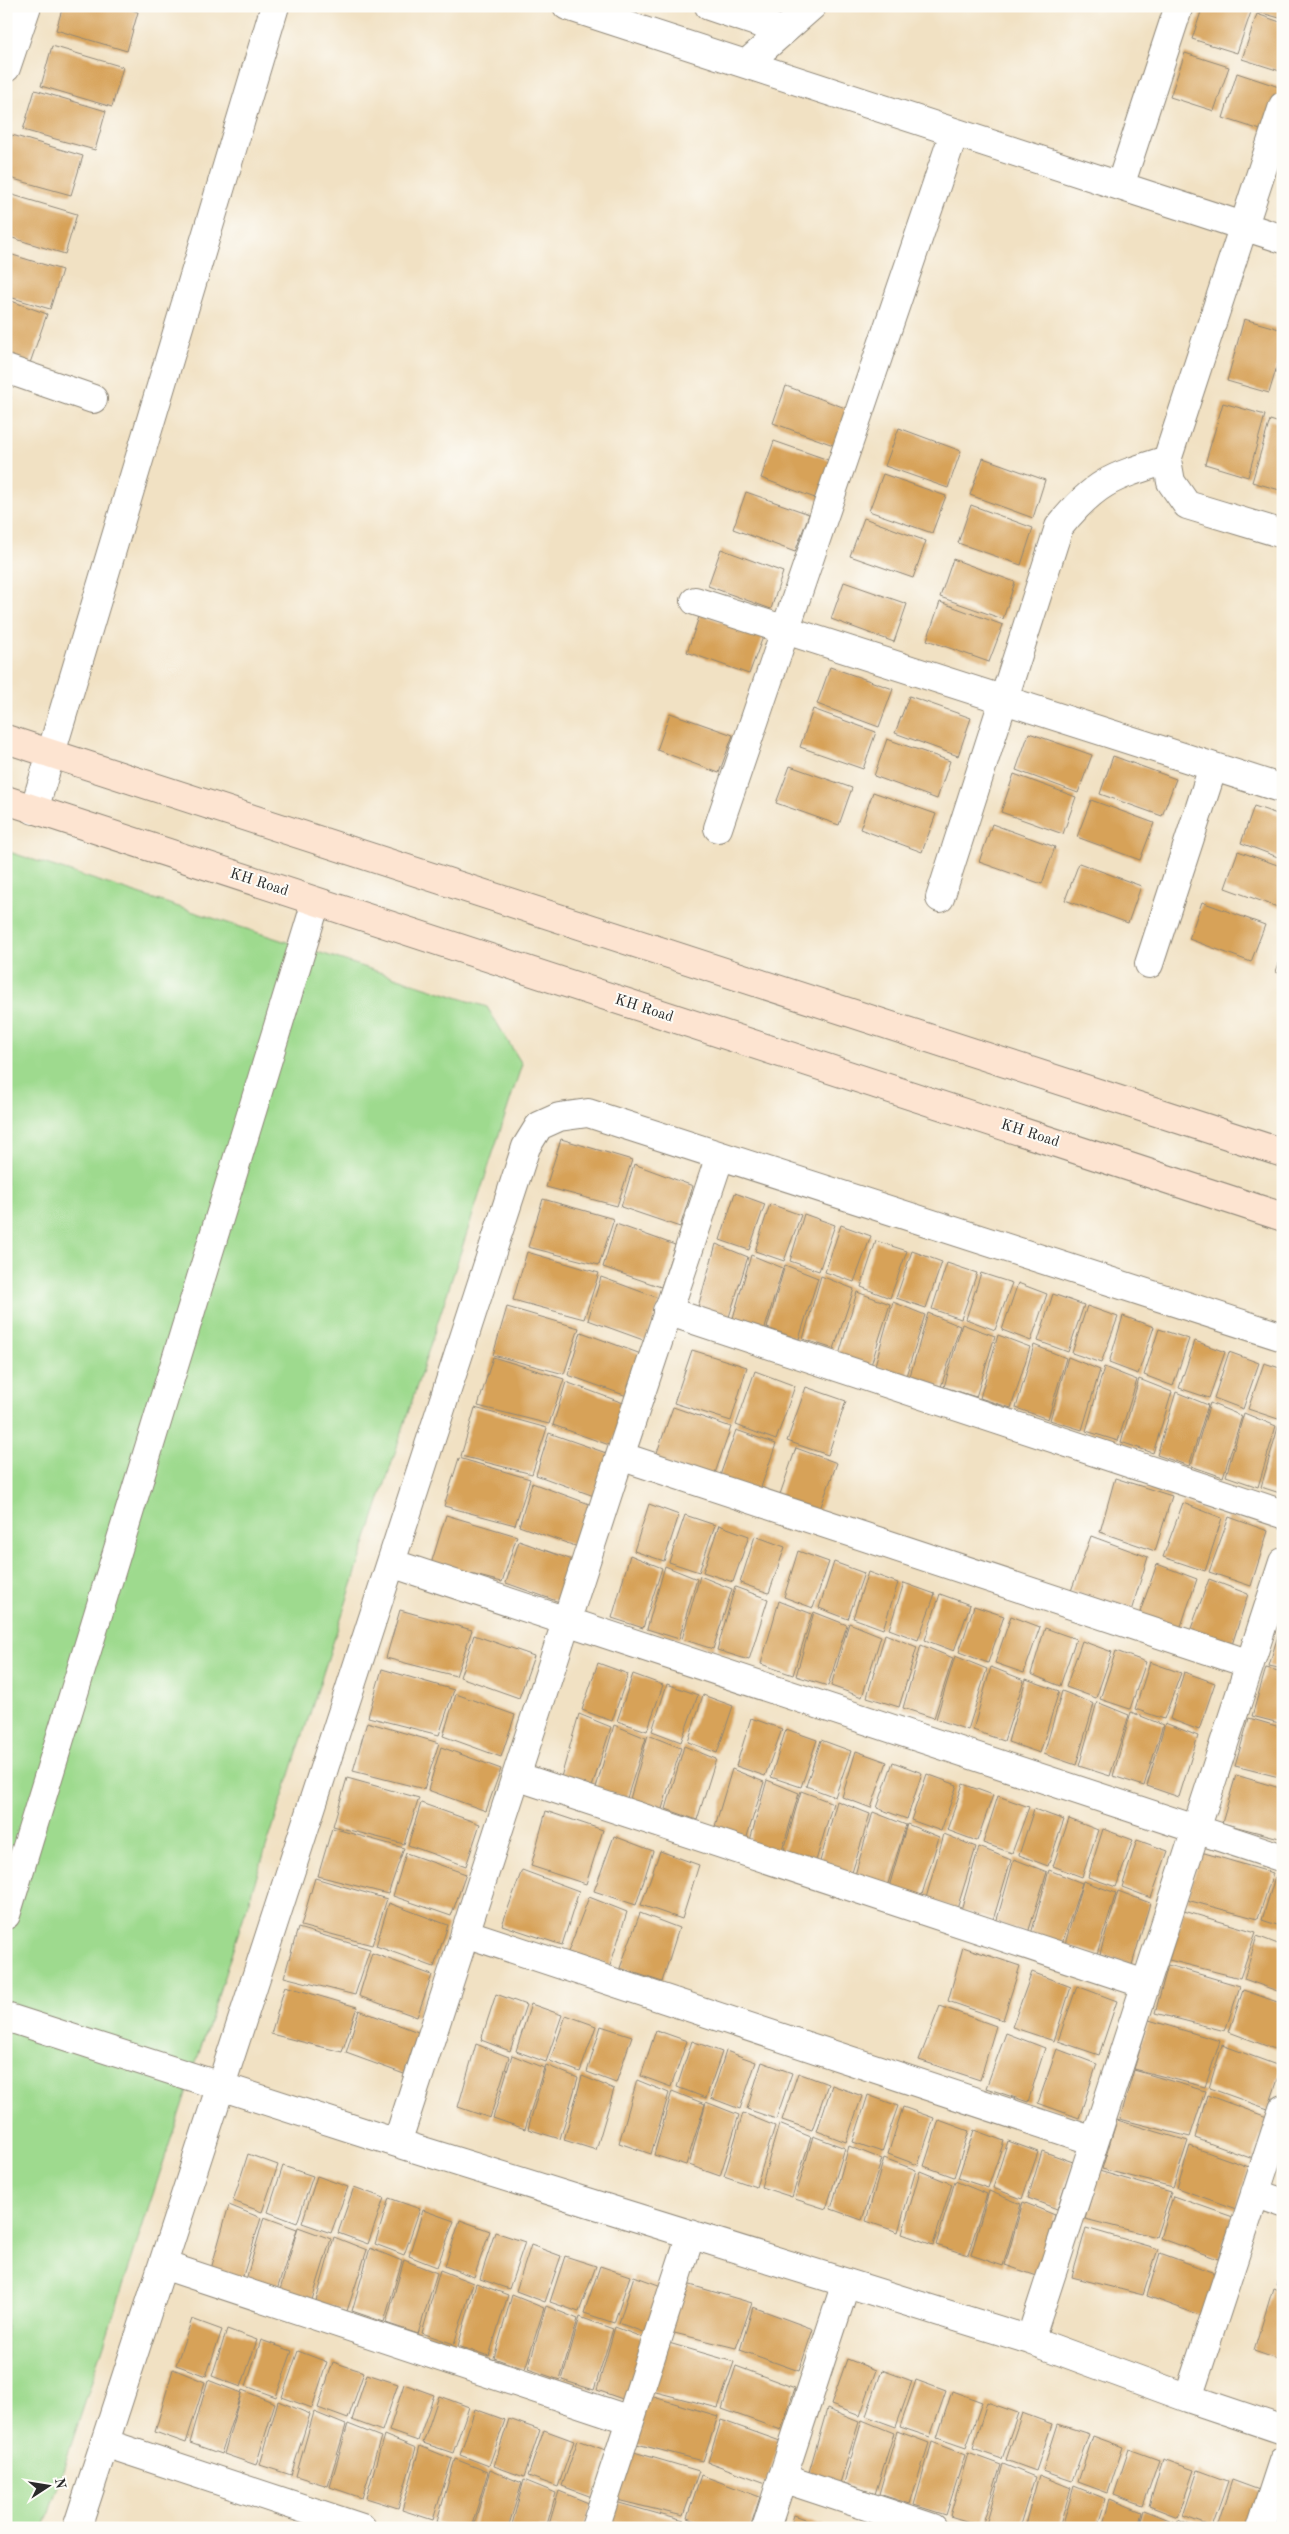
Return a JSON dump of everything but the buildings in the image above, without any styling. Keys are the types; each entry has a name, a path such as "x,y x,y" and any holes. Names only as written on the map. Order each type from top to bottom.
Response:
{"main road":[{"path":"6,739 1283,1153"},
{"name":"KH Road","path":"6,800 1283,1217"}],"street":[{"path":"6,68 27,6"},
{"path":"34,810 275,6"},
{"path":"567,6 1283,240"},
{"path":"709,6 784,31"},
{"path":"746,64 812,6"},
{"path":"1120,186 1179,6"},
{"path":"1283,106 1167,460 1171,482 1187,504 1283,534"},
{"path":"718,828 954,132"},
{"path":"6,369 93,399"},
{"path":"940,898 1005,701 1059,528 1080,501 1101,484 1167,460"},
{"path":"696,601 1283,790"},
{"path":"1150,964 1212,767"},
{"path":"6,1914 316,902"},
{"path":"77,2528 526,1147 539,1126 559,1116 588,1113 1283,1337"},
{"path":"397,2142 667,1312 720,1156"},
{"path":"667,1312 1283,1514"},
{"path":"620,1456 1250,1664"},
{"path":"1030,2340 1283,1562"},
{"path":"391,1563 1283,1858"},
{"path":"516,1776 1145,1984"},
{"path":"465,1933 1094,2141"},
{"path":"6,2017 397,2142 1030,2340 1188,2398 1283,2430"},
{"path":"1188,2398 1283,2109"},
{"path":"1255,2194 1283,2202"},
{"path":"595,2528 690,2234"},
{"path":"162,2265 630,2420"},
{"path":"766,2528 846,2283"},
{"path":"105,2443 362,2528"},
{"path":"1261,2528 1283,2461"},
{"path":"782,2478 933,2528"}],"green space":[{"path":"6,851 487,1007 522,1064 44,2528 6,2528"}]}
